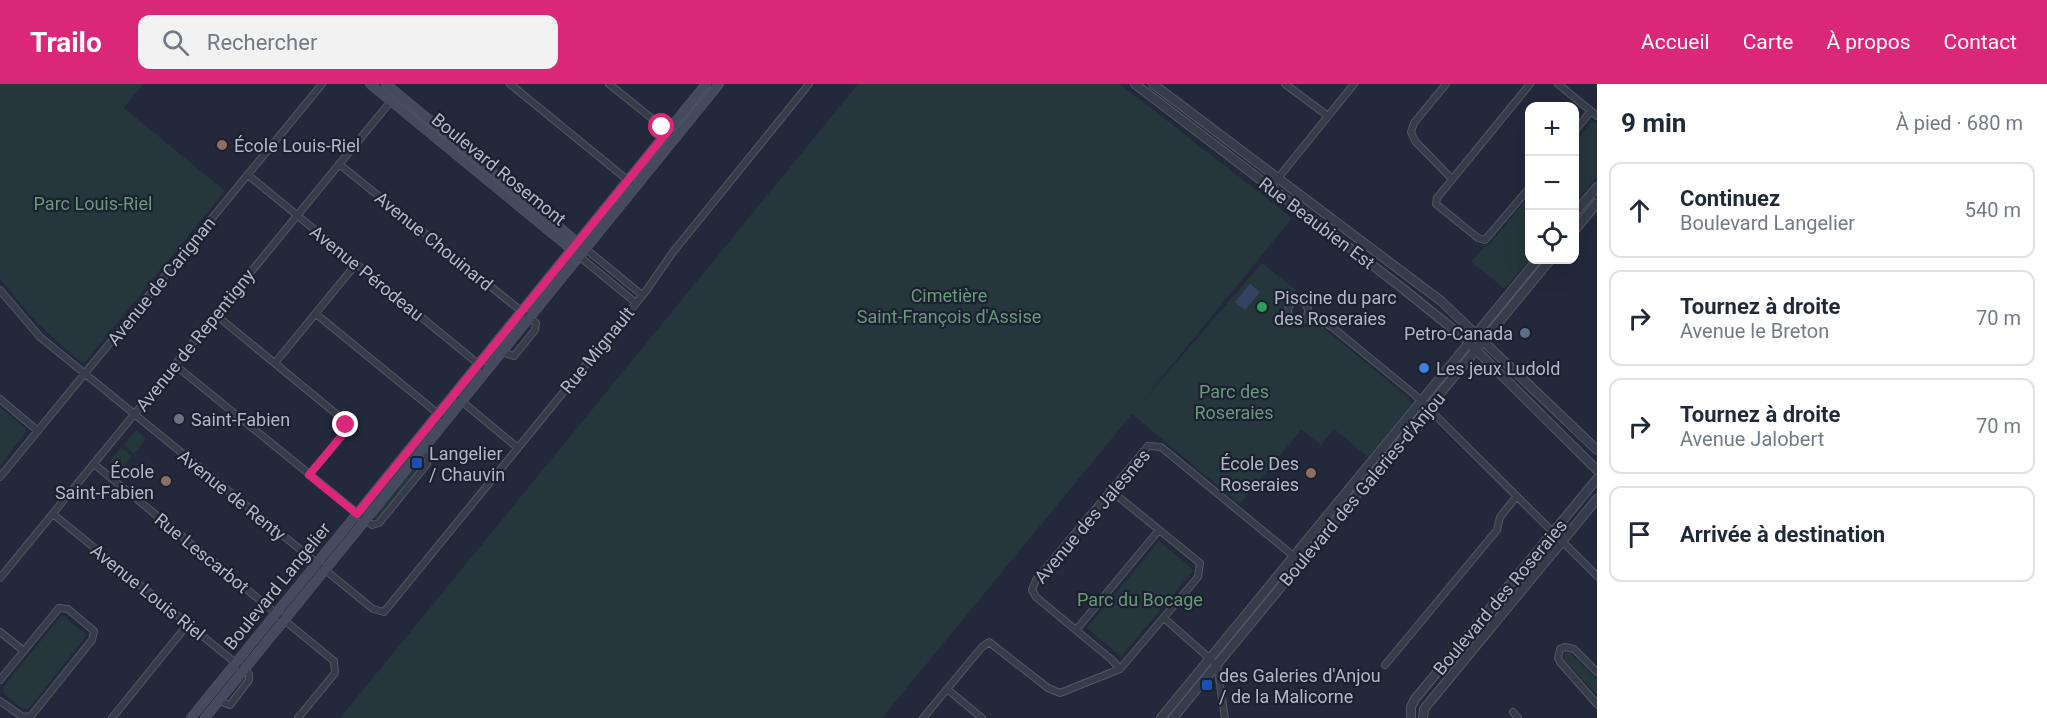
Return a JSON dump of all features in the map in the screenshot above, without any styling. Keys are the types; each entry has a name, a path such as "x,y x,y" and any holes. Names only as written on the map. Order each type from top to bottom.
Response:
{"main road":[{"name":"Boulevard Rosemont","path":"370,84 575,246"},
{"name":"Boulevard Rosemont","path":"386,84 583,253"},
{"name":"Boulevard Langelier","path":"458,398 478,364 520,312 632,183 712,85"},
{"name":"Boulevard Langelier","path":"191,718 276,613 320,567 458,398 487,371 583,253 632,183"},
{"name":"Boulevard Langelier","path":"361,517 421,451 442,417"},
{"name":"Boulevard Langelier","path":"205,718 284,620 320,567"}],"street":[{"name":"Avenue de Carignan","path":"0,477 322,84"},
{"path":"510,84 632,183"},
{"path":"609,84 672,134"},
{"name":"Rue Mignault","path":"381,612 388,609 636,303 673,252 808,84"},
{"name":"Rue Beaubien Est","path":"1134,84 1375,267 1469,343 1597,470"},
{"name":"Rue Beaubien Est","path":"1153,84 1441,301 1597,450"},
{"path":"1286,84 1328,116"},
{"path":"1270,189 1354,84"},
{"path":"1446,84 1414,123 1411,132 1415,141 1452,179"},
{"path":"1525,193 1489,238 1483,240 1436,204 1452,179 1530,84"},
{"path":"1558,84 1594,113 1579,128"},
{"name":"Avenue de Repentigny","path":"0,578 391,101"},
{"path":"1210,142 1217,133"},
{"name":"Avenue Chouinard","path":"339,164 530,318"},
{"name":"Avenue Pérodeau","path":"248,175 487,371"},
{"path":"1578,210 1597,187"},
{"path":"1579,226 1597,203"},
{"name":"Boulevard Rosemont","path":"583,253 642,295"},
{"name":"Boulevard Rosemont","path":"583,253 636,303"},
{"path":"1375,267 1383,256"},
{"path":"275,363 357,264"},
{"name":"Boulevard des Galeries-d'Anjou","path":"1173,718 1217,665 1421,401 1534,264"},
{"name":"Boulevard des Galeries-d'Anjou","path":"1161,718 1211,657 1429,408 1548,264"},
{"name":"Avenue de Renty","path":"0,290 40,337 320,567 373,609 381,612"},
{"path":"1308,313 1332,327 1429,408 1597,576"},
{"path":"316,314 442,417"},
{"path":"216,315 346,425 344,433 309,475"},
{"path":"175,365 361,517"},
{"path":"458,398 518,448"},
{"path":"0,399 38,431"},
{"name":"Avenue des Jalesnes","path":"1120,669 1036,597 1032,590 1036,580 1143,450 1156,445 1298,560"},
{"name":"Rue Lescarbot","path":"94,464 334,661 335,673 298,718"},
{"name":"Boulevard des Roseraies","path":"1410,717 1415,699 1597,479"},
{"path":"923,718 982,647 990,642 1048,688 1060,693 1120,669 1198,577 1200,563 1110,490"},
{"path":"1385,665 1497,530 1500,517 1517,496"},
{"name":"Boulevard des Roseraies","path":"1422,716 1597,499"},
{"name":"Avenue Louis Riel","path":"53,514 244,670"},
{"path":"1077,630 1159,530"},
{"path":"0,681 59,608 68,609 94,631 93,640 31,716 23,717 0,701"},
{"path":"1164,618 1211,657 1217,665 1225,718"},
{"path":"112,718 188,624"},
{"path":"0,632 24,651"},
{"path":"1597,672 1574,649 1565,647 1560,649 1558,658 1560,662 1597,704"},
{"path":"947,689 982,718"},
{"path":"1513,712 1518,718"},
{"path":"1410,717 1422,716"}],"green space":[{"name":"Parc Louis-Riel","path":"0,84 143,84 124,108 225,191 85,362 81,362 38,324 0,279"},
{"name":"Cimetière Saint-François d'Assise","path":"858,84 1120,84 1292,218 1142,402 1262,263 1296,290 1282,311 1282,322 1295,328 1320,325 1410,399 1411,405 1368,457 1334,429 1321,445 1301,430 1240,504 1132,414 882,718 340,718"},
{"path":"1593,121 1597,124 1597,176 1579,199 1579,156 1579,137"},
{"path":"1525,201 1525,264 1505,289 1471,262 1483,248 1489,245"},
{"path":"0,407 25,428 26,432 0,466"},
{"path":"136,430 146,439 134,454 124,445"},
{"path":"121,447 132,456 120,471 109,462"},
{"path":"420,462 423,464 377,520 374,517"},
{"name":"Parc du Bocage","path":"1159,541 1194,570 1121,657 1087,628"},
{"path":"62,615 87,635 29,708 24,709 4,694 3,687"},
{"path":"1565,653 1570,653 1597,679 1597,695 1564,660"}],"water":[{"path":"1250,284 1260,292 1245,310 1235,302"}],"place":[{"name":"École Louis-Riel","path":"222,145"},
{"name":"Piscine du parc des Roseraies","path":"1262,307"},
{"name":"Petro-Canada","path":"1525,333"},
{"name":"Les jeux Ludold","path":"1424,368"},
{"name":"Saint-Fabien","path":"179,419"},
{"name":"Langelier / Chauvin","path":"417,463"},
{"name":"École Des Roseraies","path":"1311,473"},
{"name":"École Saint-Fabien","path":"166,481"},
{"name":"des Galeries d'Anjou / de la Malicorne","path":"1207,685"}],"route":[{"path":"346,425 344,433 309,475 357,514 668,131 662,127"}],"park label":[{"name":"Parc des Roseraies","path":"1234,401"}]}
